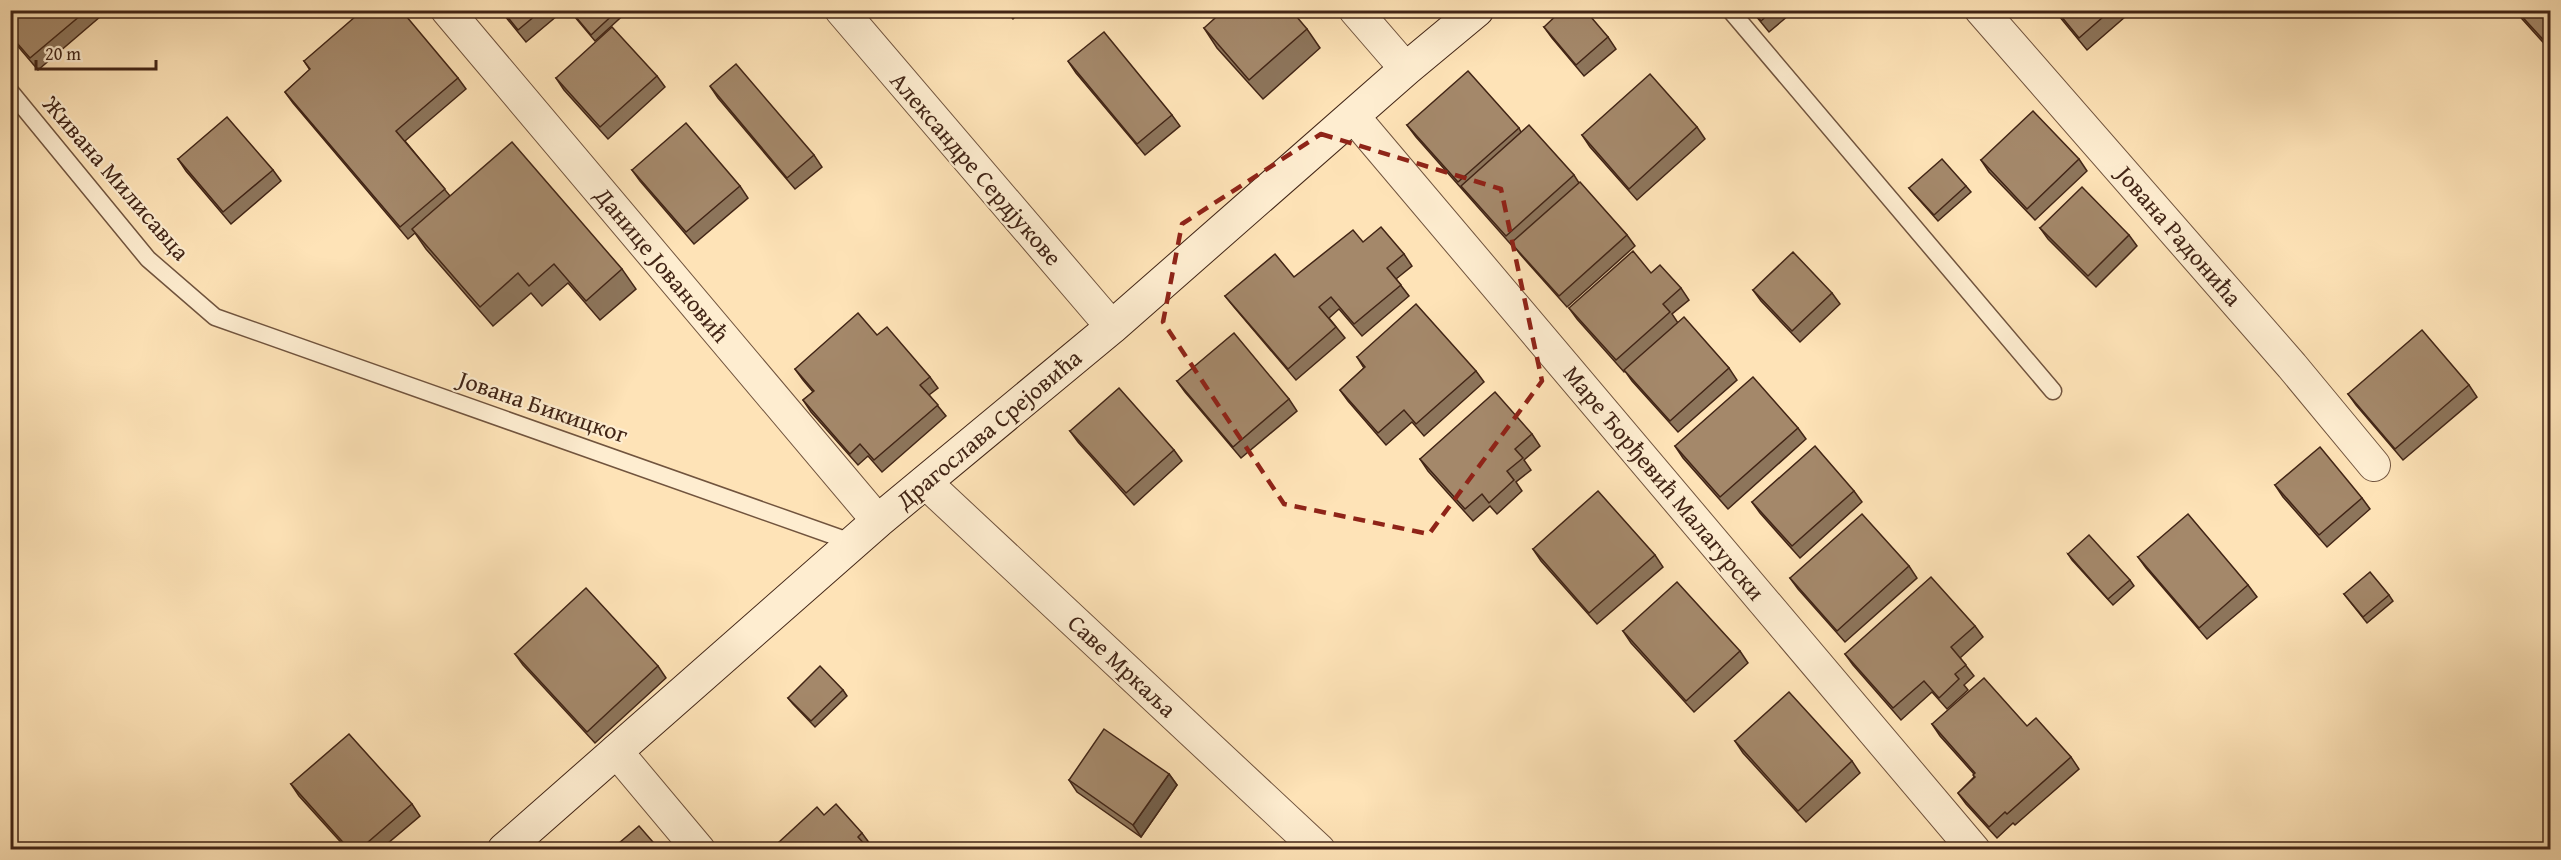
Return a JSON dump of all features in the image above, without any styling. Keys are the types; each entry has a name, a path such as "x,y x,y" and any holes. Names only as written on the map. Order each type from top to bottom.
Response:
{"street":[{"name":"Данице Јовановић","path":"447,10 878,521"},
{"name":"Александре Сердјукове","path":"841,10 1112,327"},
{"path":"1355,10 1406,69"},
{"name":"Драгослава Срејовића","path":"504,849 878,521 1112,327 1406,69 1477,10"},
{"name":"Јована Радонића","path":"1981,10 2285,357 2374,465"},
{"name":"Маре Ђорђевић Малагурски","path":"1353,116 1974,849"},
{"name":"Саве Мркаља","path":"925,482 1319,849"},
{"path":"616,752 699,849"}],"lane":[{"path":"1730,10 2053,391"},
{"name":"Живана Милисавца","path":"10,91 148,259 215,317"},
{"name":"Јована Бикицког","path":"215,317 854,543"}],"highlighted area":[{"path":"1321,134 1501,189 1542,381 1429,534 1284,504 1163,322 1182,224"}],"building":[{"path":"10,10 87,10 30,58 10,35"},
{"path":"363,10 401,10 458,78 396,131 445,189 400,227 285,92 310,69 304,61"},
{"path":"502,10 542,10 518,30"},
{"path":"570,10 618,10 591,35"},
{"path":"1224,10 1291,10 1307,29 1249,80 1204,28"},
{"path":"1562,10 1585,10 1608,37 1576,65 1544,27"},
{"path":"1752,10 1773,10 1761,21"},
{"path":"2056,10 2111,10 2079,38"},
{"path":"2516,10 2550,10 2550,47"},
{"path":"612,27 657,76 600,127 556,78"},
{"path":"1104,32 1172,115 1137,144 1068,61"},
{"path":"736,64 814,155 787,178 710,86"},
{"path":"1468,71 1519,128 1458,182 1407,125"},
{"path":"1650,74 1697,127 1629,189 1582,135"},
{"path":"2033,111 2079,159 2027,209 1981,160"},
{"path":"227,117 273,170 223,212 178,159"},
{"path":"686,123 740,186 686,232 632,170"},
{"path":"1529,125 1574,175 1506,236 1461,186"},
{"path":"512,142 622,269 586,301 554,264 529,286 518,273 480,307 412,229"},
{"path":"1942,159 1966,186 1934,215 1909,188"},
{"path":"1580,182 1627,235 1559,296 1511,243"},
{"path":"2082,187 2129,235 2088,276 2040,228"},
{"path":"1381,227 1404,254 1387,268 1401,285 1354,324 1331,297 1319,307 1336,327 1288,369 1225,296 1275,254 1294,277 1353,230 1363,242"},
{"path":"1633,251 1651,273 1660,265 1681,288 1663,304 1670,312 1616,360 1569,308"},
{"path":"1793,252 1832,293 1792,331 1753,290"},
{"path":"1416,304 1476,371 1416,424 1404,410 1378,433 1340,390 1365,367 1357,357"},
{"path":"858,313 877,335 887,327 930,377 920,385 938,405 874,460 860,444 850,454 803,400 814,391 795,369"},
{"path":"1684,317 1729,368 1670,421 1624,370"},
{"path":"2422,330 2469,385 2395,449 2348,394"},
{"path":"1234,333 1289,399 1233,447 1177,381"},
{"path":"1753,377 1798,428 1720,497 1675,446"},
{"path":"1119,388 1174,450 1126,493 1070,431"},
{"path":"1495,392 1532,434 1515,449 1523,458 1507,471 1514,480 1489,503 1482,494 1465,509 1420,459"},
{"path":"1815,446 1854,491 1792,546 1752,502"},
{"path":"2320,447 2362,498 2319,535 2275,485"},
{"path":"1598,491 1655,555 1589,613 1533,549"},
{"path":"1862,514 1909,566 1837,631 1790,578"},
{"path":"2188,514 2248,585 2199,628 2138,557"},
{"path":"2089,535 2130,580 2108,599 2068,554"},
{"path":"2370,572 2389,595 2363,617 2344,594"},
{"path":"1931,577 1975,626 1951,647 1966,665 1955,674 1959,679 1939,698 1924,681 1893,708 1845,654"},
{"path":"1677,582 1740,651 1686,701 1623,631"},
{"path":"586,588 658,666 587,732 515,654"},
{"path":"820,666 843,690 811,721 788,698"},
{"path":"1984,678 2027,726 2036,718 2071,757 1989,827 1958,793 1975,777 1973,775 1975,773 1932,724"},
{"path":"1789,692 1852,761 1798,811 1735,741"},
{"path":"1104,729 1169,774 1133,825 1069,780"},
{"path":"349,734 412,804 360,849 349,849 291,784"},
{"path":"836,804 862,833 858,837 869,849 785,849 778,843 817,807 824,815"},
{"path":"639,826 659,849 612,849"}]}
